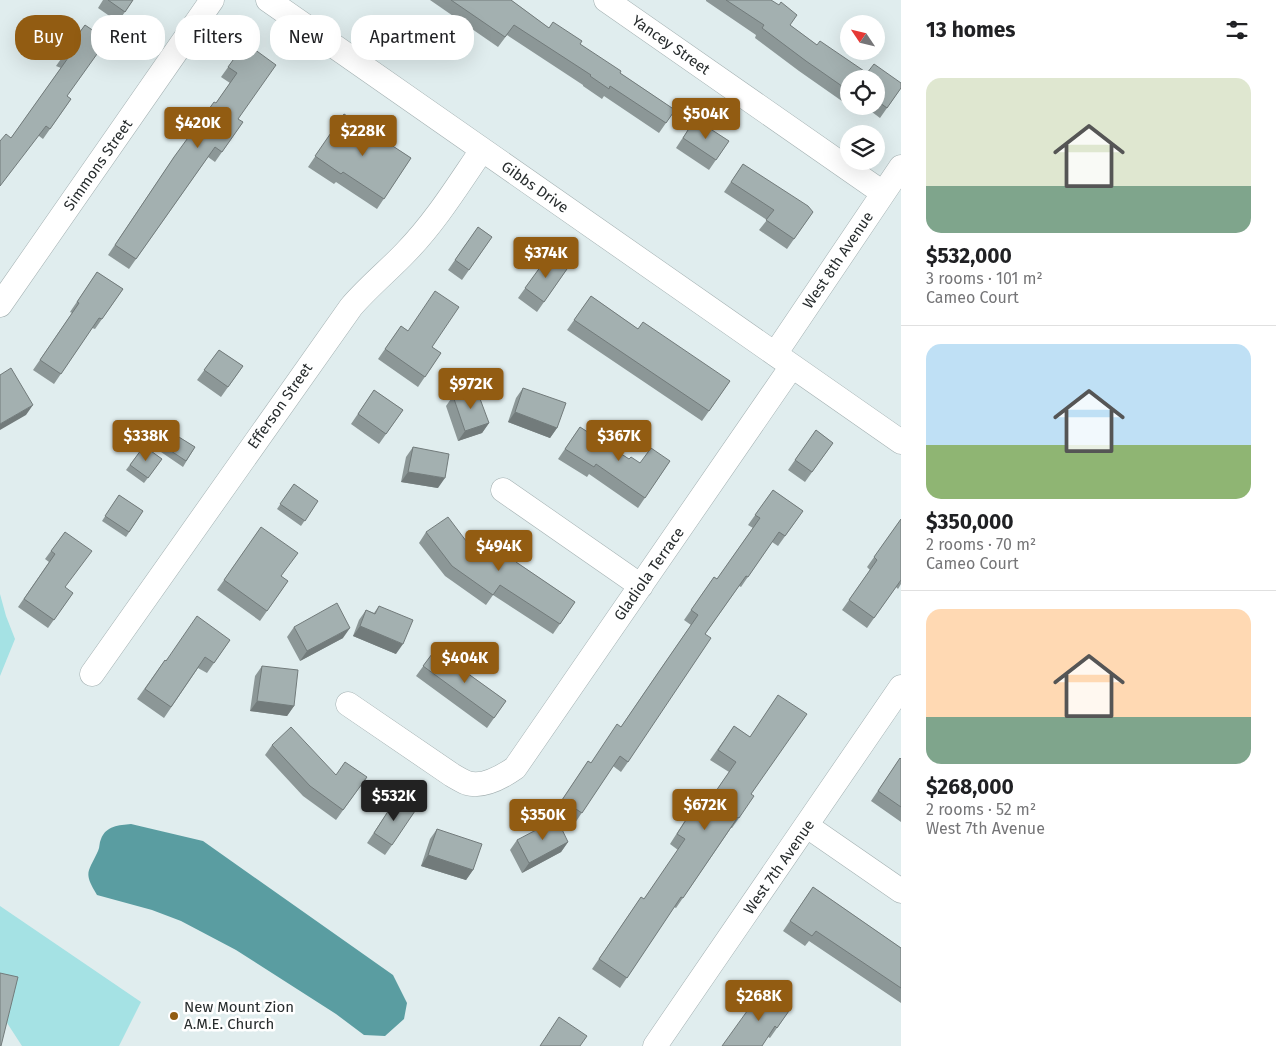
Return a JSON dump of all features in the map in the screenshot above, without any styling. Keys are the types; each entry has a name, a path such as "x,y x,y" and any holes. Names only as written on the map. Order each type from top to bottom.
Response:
{"street":[{"name":"Simmons Street","path":"0,305 212,0"},
{"name":"Gibbs Drive","path":"268,0 901,442"},
{"name":"Yancey Street","path":"606,0 883,193"},
{"name":"Efferson Street","path":"92,674 351,307 366,288 405,253 436,219 482,150"},
{"name":"West 8th Avenue","path":"784,360 883,193 901,167"},
{"name":"Gladiola Terrace","path":"348,704 452,775 468,783 482,784 501,778 515,768 641,586 784,360"},
{"path":"503,490 641,586"},
{"name":"West 7th Avenue","path":"655,1046 901,687"},
{"path":"807,826 901,891"}],"shaded area":[{"path":"0,594 15,639 0,676"},
{"path":"131,824 203,841 393,975 407,1003 404,1019 385,1036 364,1035 336,1014 236,950 181,921 152,910 97,895 90,882 88,873 99,850 101,839 106,831 110,829"},
{"path":"0,906 141,1002 119,1046 22,1046 0,1012"}],"building":[{"path":"108,0 133,0 125,12"},
{"path":"451,0 511,0 549,28 553,22 582,41 580,44 675,110 666,123 610,86 609,89 591,75 514,25 505,37"},
{"path":"726,0 771,0 779,5 781,2 797,15 790,25 817,45 820,41 840,55 840,60 848,60 863,70 840,70 840,85 762,28 764,25"},
{"path":"85,25 91,29 91,60 93,60 67,96 71,99 50,129 46,126 0,186 0,141 6,134 11,138 67,60 81,60 81,30"},
{"path":"260,53 276,65 238,119 243,122 222,152 215,147 136,259 115,245 174,157 237,73 228,67 233,60 260,60"},
{"path":"874,64 883,70 869,70"},
{"path":"885,72 901,83 901,88 887,108 885,107"},
{"path":"344,114 411,158 384,199 343,172 341,174 315,156"},
{"path":"695,119 729,141 716,160 683,138"},
{"path":"743,164 808,206 813,212 794,239 766,220 774,210 731,182"},
{"path":"478,227 492,237 469,270 455,260"},
{"path":"549,255 567,269 544,302 525,288"},
{"path":"97,272 123,289 102,319 99,318 61,374 40,360 79,303 77,302"},
{"path":"435,291 459,307 432,347 441,353 425,377 385,349 401,326 408,331"},
{"path":"591,296 638,329 643,322 730,381 709,411 574,320"},
{"path":"219,350 243,366 228,387 204,370"},
{"path":"11,368 33,405 0,424 0,375"},
{"path":"476,388 489,423 465,431 453,396"},
{"path":"523,388 566,403 557,428 515,412"},
{"path":"374,390 403,410 386,434 358,414"},
{"path":"580,427 629,459 631,457 640,463 651,448 670,461 645,498 596,464 594,467 565,449"},
{"path":"816,430 833,443 812,472 795,460"},
{"path":"174,434 195,447 186,461 165,447"},
{"path":"144,446 162,459 148,478 130,465"},
{"path":"413,447 449,454 445,478 408,472"},
{"path":"294,484 318,501 305,521 280,504"},
{"path":"773,490 803,511 785,536 779,532 748,577 746,576 705,634 711,638 628,762 620,756 582,813 562,800 588,761 591,763 617,724 621,727 698,615 691,610 714,577 717,579 760,518 755,515"},
{"path":"119,495 143,511 129,532 105,516"},
{"path":"448,517 482,562 496,543 518,558 516,562 575,602 560,624 500,585 493,595 452,566 426,532"},
{"path":"901,519 901,580 874,618 849,600 877,560 874,557"},
{"path":"261,527 298,553 281,576 288,581 267,611 224,580"},
{"path":"65,532 92,551 65,587 73,593 54,620 24,599 55,554 51,551"},
{"path":"337,603 350,628 307,651 294,627"},
{"path":"379,606 413,620 403,644 360,626 366,610 375,614"},
{"path":"197,616 230,640 214,663 205,657 171,707 145,689"},
{"path":"435,650 506,701 494,718 423,666"},
{"path":"262,666 298,670 294,706 257,701"},
{"path":"778,695 807,714 751,794 754,796 739,818 683,898 681,897 627,978 599,959 641,897 644,899 685,839 677,834 691,812 698,817 736,762 718,750 734,726 750,737"},
{"path":"291,727 336,775 345,762 367,777 343,810 310,786 272,745"},
{"path":"901,759 901,807 878,791"},
{"path":"396,799 415,811 392,845 374,833"},
{"path":"557,819 568,842 529,863 517,840"},
{"path":"437,829 482,844 473,870 428,855"},
{"path":"813,887 901,948 901,988 816,931 812,936 790,921"},
{"path":"0,973 18,977 1,1046 0,1046"},
{"path":"763,989 791,1008 777,1028 775,1026 762,1046 722,1046"},
{"path":"559,1017 587,1036 580,1046 540,1046"}],"place":[{"name":"New Mount Zion A.M.E. Church","path":"174,1016"}]}
